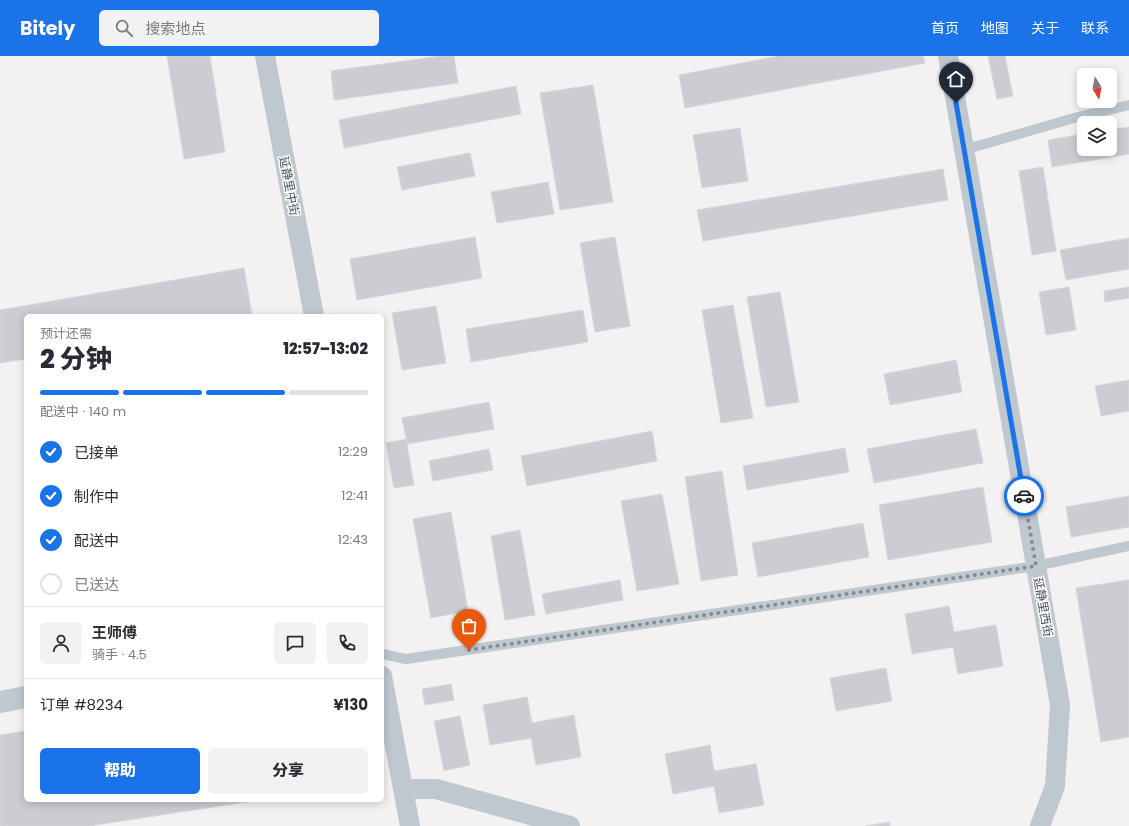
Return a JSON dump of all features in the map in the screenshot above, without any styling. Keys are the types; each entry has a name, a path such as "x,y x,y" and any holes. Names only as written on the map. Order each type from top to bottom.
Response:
{"street":[{"name":"延静里中街","path":"265,56 314,314"},
{"name":"延静里西街","path":"948,56 1060,705 1055,786 1040,826"},
{"path":"384,687 410,826"},
{"path":"0,702 24,697"},
{"path":"403,790 436,789 570,826"}],"lane":[{"path":"964,150 1074,118 1129,105"},
{"path":"384,654 406,659 1036,566 1129,546"}],"building":[{"path":"167,56 210,56 225,152 184,159"},
{"path":"441,56 454,56 458,83 334,100 331,71"},
{"path":"779,56 923,56 925,63 685,108 679,75"},
{"path":"988,56 1005,56 1013,96 997,99"},
{"path":"593,85 613,202 560,210 540,93"},
{"path":"516,86 521,114 344,148 339,120"},
{"path":"1129,127 1129,154 1052,167 1048,140 1077,135 1077,156 1117,156 1117,129"},
{"path":"740,128 748,181 702,188 693,135"},
{"path":"470,153 475,176 402,190 397,167"},
{"path":"1043,167 1056,251 1032,255 1019,171"},
{"path":"943,169 948,200 703,241 697,210"},
{"path":"548,182 554,214 497,223 491,192"},
{"path":"475,237 482,278 357,300 350,259"},
{"path":"615,237 630,326 595,332 580,243"},
{"path":"1129,238 1129,269 1066,280 1060,250"},
{"path":"244,268 252,314 24,314 24,359 0,363 0,310"},
{"path":"1069,287 1076,330 1046,335 1039,292"},
{"path":"1129,287 1129,298 1105,302 1104,291"},
{"path":"780,292 799,402 766,407 747,297"},
{"path":"733,305 753,418 721,423 702,310"},
{"path":"436,306 446,363 402,370 392,313"},
{"path":"583,310 588,342 471,362 466,329"},
{"path":"956,360 962,392 890,405 884,374"},
{"path":"1129,380 1129,411 1101,416 1095,386"},
{"path":"489,402 494,429 407,444 402,418"},
{"path":"976,429 983,463 874,483 867,449"},
{"path":"652,431 657,461 527,486 521,456"},
{"path":"406,439 414,485 394,488 386,443"},
{"path":"845,448 849,472 747,490 743,466"},
{"path":"489,449 493,470 433,481 429,461"},
{"path":"722,471 738,575 701,581 685,477"},
{"path":"983,487 992,542 888,560 879,505"},
{"path":"662,494 679,584 637,591 621,501"},
{"path":"1129,496 1129,527 1071,537 1066,507"},
{"path":"451,512 468,611 431,618 413,519"},
{"path":"863,523 869,557 758,577 752,543"},
{"path":"520,530 535,615 505,620 491,536"},
{"path":"620,580 623,600 546,614 542,594"},
{"path":"1129,580 1129,737 1101,742 1076,588"},
{"path":"949,606 954,632 996,625 1003,666 958,674 953,647 912,654 905,614"},
{"path":"886,668 892,701 836,711 830,678"},
{"path":"451,684 454,700 425,705 422,689"},
{"path":"527,697 532,723 574,715 581,757 536,765 531,738 490,745 483,705"},
{"path":"460,716 470,765 444,771 434,721"},
{"path":"24,731 24,802 245,802 89,826 0,826 0,735"},
{"path":"710,745 714,771 756,764 764,805 719,813 714,786 673,794 665,754"},
{"path":"889,822 890,826 866,826"}],"way so far":[{"path":"469,650 1036,566 1024,496"}],"route":[{"path":"956,103 1024,496"}]}
